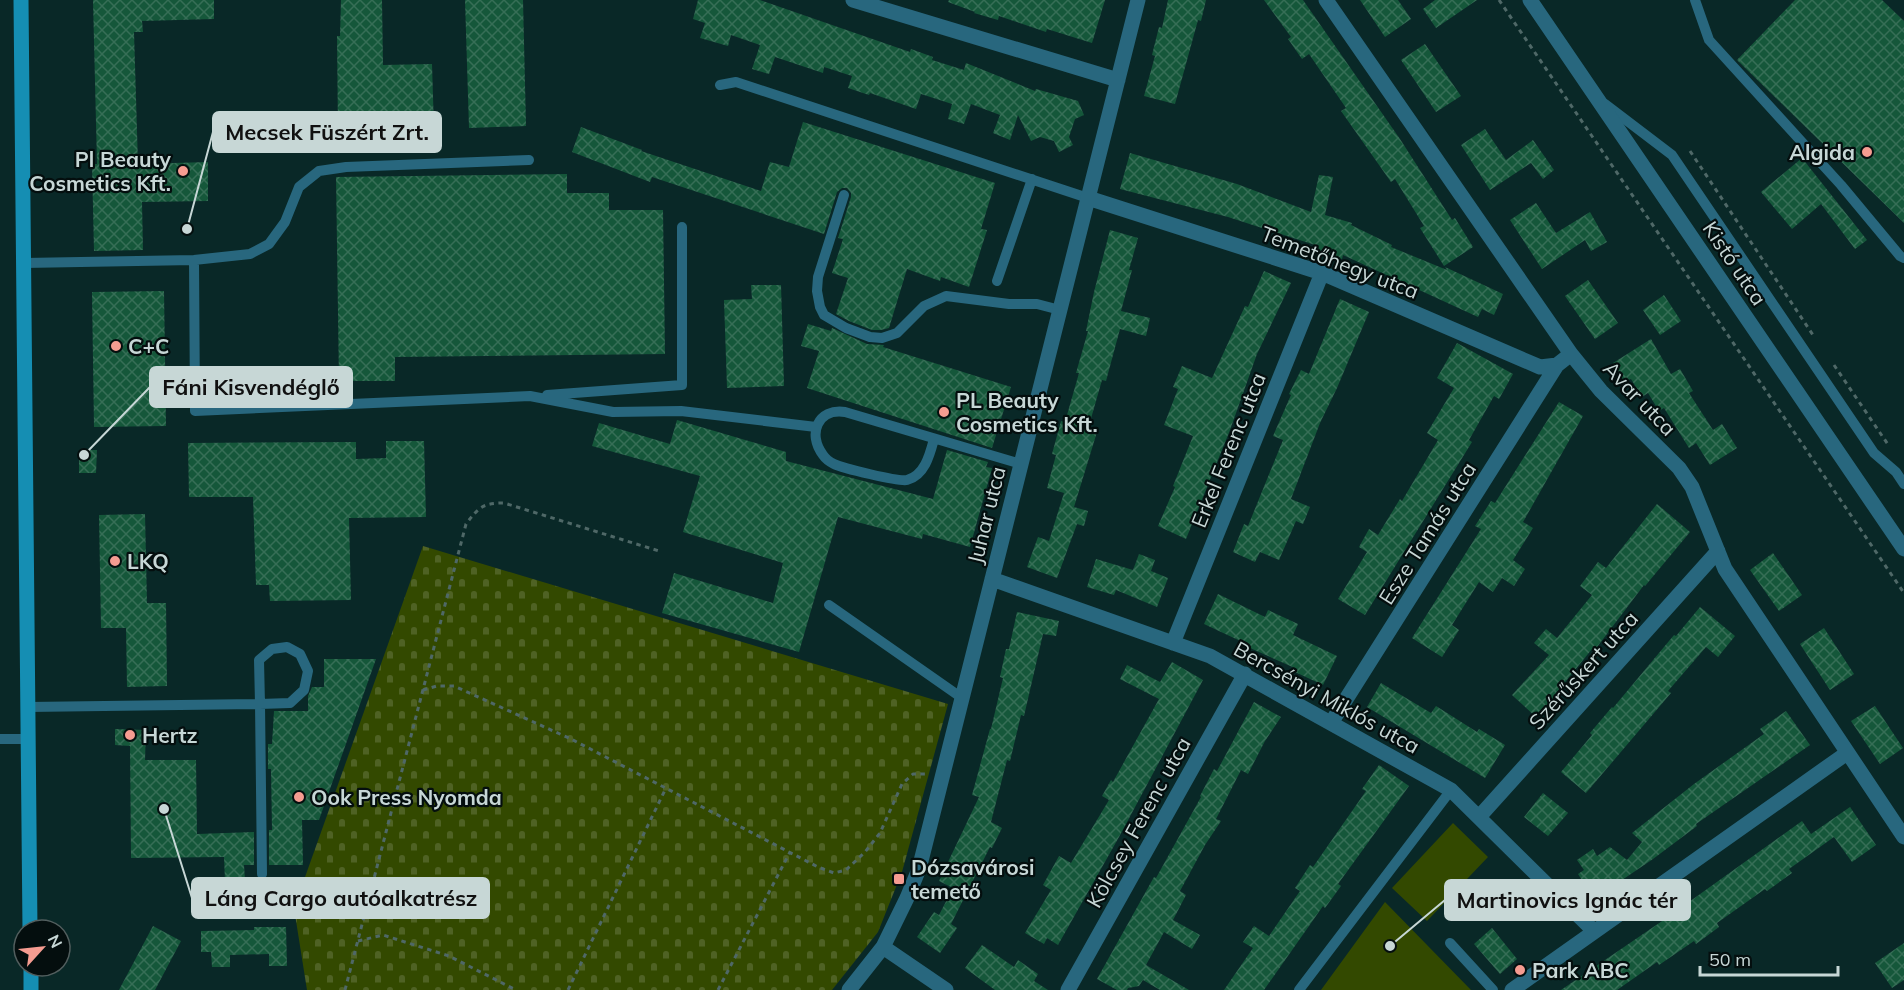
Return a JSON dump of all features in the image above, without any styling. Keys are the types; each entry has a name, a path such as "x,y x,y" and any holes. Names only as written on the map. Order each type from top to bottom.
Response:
{"main road":[{"path":"21,0 30,918"}],"street":[{"path":"853,0 1118,80"},
{"name":"Juhar utca","path":"849,990 883,947 919,869 1138,0"},
{"name":"Avar utca","path":"1326,0 1571,354 1601,391 1680,468 1692,487 1725,569 1904,837"},
{"name":"Kistó utca","path":"1530,0 1904,549"},
{"name":"Temetőhegy utca","path":"1088,198 1322,273 1540,367 1557,365"},
{"name":"Erkel Ferenc utca","path":"1173,643 1322,273"},
{"path":"1557,365 1571,354"},
{"name":"Esze Tamás utca","path":"1331,723 1557,365"},
{"name":"Szérűskert utca","path":"1479,817 1718,551"},
{"name":"Bercsényi Miklós utca","path":"992,579 1210,656 1451,790 1594,931"},
{"name":"Kölcsey Ferenc utca","path":"1068,990 1245,674"},
{"path":"1512,990 1846,753"},
{"path":"883,947 946,990"}],"lane":[{"path":"1695,0 1709,40 1904,258"},
{"path":"720,85 736,82 1088,198"},
{"path":"1598,98 1672,155 1874,453 1896,472 1904,484"},
{"path":"24,263 194,260 250,254 269,244 285,222 299,187 319,171 346,167 529,160"},
{"path":"997,281 1032,179"},
{"path":"844,195 818,278 817,291 824,315 835,322 870,337 882,338 897,333 924,306 946,296 1008,304 1037,304 1060,310"},
{"path":"194,260 195,411 530,396 682,384 682,227"},
{"path":"530,396 613,412 681,411 816,427"},
{"path":"934,439 925,465 914,477 899,480 835,464 822,454 817,441 816,427 823,416 837,410 1021,464"},
{"path":"829,605 962,698"},
{"path":"28,707 260,704 290,703 304,690 308,671 300,654 287,647 272,649 259,660 260,704 262,874"},
{"path":"0,740 28,739"},
{"path":"1299,990 1451,790"},
{"path":"1450,943 1493,990"}],"path":[{"path":"1499,0 1904,593"},
{"path":"1690,151 1814,336"},
{"path":"1834,364 1891,449"},
{"path":"345,990 466,524 477,510 489,503 504,503 659,551"},
{"path":"423,690 437,686 454,686 571,739 834,873 846,870 865,852 879,833 902,784 913,774 928,774 942,778"},
{"path":"568,990 666,788"},
{"path":"718,990 790,852"},
{"path":"358,941 383,935 449,957 516,990"}],"green space":[{"path":"423,546 948,704 902,872 878,932 832,990 307,990 294,908"},
{"path":"1453,823 1488,857 1427,921 1392,888"},
{"path":"1385,902 1471,990 1321,990"}],"building":[{"path":"93,0 214,0 214,19 142,21 143,32 134,32 138,164 208,162 208,201 142,202 143,250 94,251 92,164 97,164"},
{"path":"341,0 382,0 383,65 432,64 434,129 338,132 337,36 340,36"},
{"path":"465,0 523,0 526,126 469,128"},
{"path":"698,0 760,0 910,52 911,49 933,57 932,60 964,70 966,63 1035,91 1036,89 1078,101 1084,115 1075,119 1069,137 1073,145 1059,152 1054,141 1040,137 1031,141 1018,115 1010,140 993,133 1000,115 971,104 964,124 948,119 952,104 921,94 916,109 848,88 852,76 824,67 823,73 775,57 769,74 752,69 760,45 731,35 728,46 700,38 705,23 693,19"},
{"path":"949,0 1105,0 1092,43 1047,29 1046,32 999,16 998,20 974,13 948,2"},
{"path":"1168,0 1206,0 1201,21 1198,20 1175,104 1144,96 1155,56 1152,55 1159,27 1162,28"},
{"path":"1264,0 1303,0 1400,139 1452,220 1455,218 1473,247 1444,266 1420,228 1424,226 1395,179 1391,182 1341,111 1346,108 1309,54 1302,59 1288,39 1291,37"},
{"path":"1360,0 1398,0 1411,19 1385,37"},
{"path":"1435,0 1477,0 1436,28 1423,9"},
{"name":"Algida","path":"1795,0 1882,0 1904,21 1904,223 1737,60"},
{"path":"1425,44 1461,96 1436,112 1401,60"},
{"path":"803,122 995,183 981,229 987,230 969,287 941,277 940,281 907,269 889,328 872,330 836,314 848,278 832,273 843,239 838,238 851,197 847,188 842,188 837,192 824,234 652,177 650,182 572,152 581,127 641,151 761,191 770,162 789,167"},
{"path":"1485,129 1506,160 1533,140 1554,170 1543,179 1531,163 1490,190 1461,145"},
{"path":"1130,153 1237,184 1311,212 1319,175 1333,177 1325,215 1352,223 1351,225 1392,245 1391,247 1447,270 1445,267 1503,294 1494,315 1482,309 1478,317 1343,255 1342,259 1314,251 1315,245 1228,217 1120,189"},
{"path":"1802,158 1867,240 1855,249 1821,204 1792,229 1761,192"},
{"path":"567,174 567,193 609,193 609,210 663,210 665,354 395,357 395,381 339,381 336,177"},
{"path":"1536,203 1556,233 1590,212 1607,242 1591,251 1585,240 1542,269 1510,220"},
{"path":"1110,230 1138,238 1121,311 1150,318 1146,336 1120,329 1106,381 1102,380 1088,429 1097,432 1074,507 1088,511 1084,526 1077,524 1057,578 1027,567 1038,537 1049,541 1064,493 1047,488 1056,455 1052,454 1061,421 1065,422 1079,373 1076,373 1088,331 1086,331 1094,292"},
{"path":"1264,271 1291,283 1257,354 1230,430 1186,539 1158,526 1193,436 1164,425 1178,389 1173,387 1182,366 1212,378"},
{"path":"1588,280 1618,323 1595,339 1565,296"},
{"path":"751,285 781,285 784,386 727,388 724,300 752,299"},
{"path":"164,291 166,426 94,427 92,292"},
{"path":"1664,295 1681,321 1660,335 1643,310"},
{"path":"1340,299 1369,312 1320,423 1291,499 1310,507 1303,524 1296,521 1279,560 1260,552 1255,562 1233,552 1244,524 1248,526 1283,440 1273,436 1291,395 1289,394 1301,370 1309,374"},
{"name":"PL Beauty Cosmetics Kft.","path":"808,324 831,331 832,328 867,344 884,345 883,347 1011,387 992,448 807,388 819,351 801,346"},
{"path":"1651,339 1671,374 1680,369 1693,391 1689,393 1713,430 1722,424 1737,448 1710,465 1696,443 1689,448 1664,408 1659,411 1648,393 1642,397 1631,379 1624,382 1613,363"},
{"path":"1457,343 1513,374 1499,399 1494,396 1469,440 1472,442 1365,615 1338,599 1367,552 1359,547 1369,529 1378,535 1400,499 1402,501 1438,440 1427,433 1454,388 1437,378"},
{"path":"1559,402 1583,416 1523,522 1533,528 1513,560 1525,569 1514,586 1502,578 1493,592 1479,582 1452,625 1459,630 1442,657 1412,638 1481,529 1475,526 1491,501 1495,503"},
{"path":"677,420 786,452 786,461 933,499 947,450 988,462 986,467 992,468 970,547 923,534 922,539 838,517 799,652 662,613 674,573 773,603 783,563 683,532 700,476 592,446 599,423 670,444"},
{"path":"386,441 424,441 426,517 349,518 351,600 270,601 269,585 256,585 253,497 189,497 188,443 356,442 356,459 386,458"},
{"path":"79,450 97,450 96,473 79,473"},
{"path":"1657,504 1690,532 1644,585 1594,651 1592,649 1557,692 1558,694 1536,717 1512,695 1549,655 1534,643 1546,629 1557,638 1592,595 1580,586 1598,562 1606,568"},
{"path":"145,514 147,603 166,603 167,686 127,687 126,628 101,628 99,515"},
{"path":"1773,553 1802,595 1779,611 1750,570"},
{"path":"1139,554 1155,560 1151,571 1168,578 1157,607 1116,590 1114,595 1087,587 1096,559 1133,570"},
{"path":"1218,594 1265,617 1268,610 1298,624 1293,635 1337,656 1323,685 1295,672 1297,669 1204,624"},
{"path":"1700,607 1735,636 1718,657 1706,647 1668,691 1671,693 1586,793 1561,772 1592,735 1590,733"},
{"path":"1017,612 1059,621 1056,636 1043,634 1024,716 1021,715 1010,761 1007,760 991,822 1002,828 951,924 957,928 940,953 917,937 934,912 939,915 953,888 939,881 979,797 972,795 991,729 1003,678 1000,677 1006,649 1009,649"},
{"path":"1824,628 1854,674 1830,690 1800,644"},
{"path":"324,659 376,659 319,820 302,820 303,865 269,865 269,830 272,830 271,769 268,769 268,744 272,744 274,711 308,711 308,696 312,687 324,687"},
{"path":"1172,662 1203,680 1058,945 1047,938 1044,944 1025,933 1051,890 1043,885 1059,856 1071,863 1109,800 1102,796 1111,780 1113,782 1159,699 1120,679 1127,665 1160,682"},
{"path":"1381,683 1431,713 1436,706 1477,732 1479,729 1505,745 1485,778 1367,707"},
{"path":"1254,702 1281,717 1265,741 1248,774 1241,770 1216,819 1221,821 1180,891 1186,895 1173,920 1200,935 1192,949 1164,932 1146,965 1189,990 1160,990 1143,980 1139,986 1117,990 1097,979 1154,877 1156,878 1214,769 1217,771"},
{"path":"1875,706 1903,748 1880,764 1851,721"},
{"path":"1786,711 1810,745 1696,824 1697,826 1653,859 1594,899 1578,874 1584,870 1577,860 1593,849 1597,856 1610,847 1627,860 1642,842 1632,833 1694,784 1764,734 1760,729"},
{"path":"115,729 146,730 145,760 196,760 197,834 254,832 254,865 244,865 245,880 225,881 224,857 131,858 130,746 115,745"},
{"path":"1379,765 1409,786 1338,884 1341,886 1325,908 1323,906 1264,990 1224,990 1253,948 1243,942 1254,926 1269,936 1300,891 1295,888 1310,865 1313,867 1366,791 1362,789"},
{"path":"1543,793 1568,813 1548,836 1524,817"},
{"path":"1850,807 1876,845 1852,862 1834,837 1789,869 1792,873 1717,923 1719,927 1696,944 1694,941 1659,965 1657,962 1617,990 1561,990 1802,821 1811,834"},
{"path":"153,926 181,941 155,990 119,990"},
{"path":"254,927 286,927 287,966 269,966 269,954 230,955 230,967 212,967 211,952 201,952 201,931 254,930"},
{"path":"1492,928 1517,959 1500,974 1474,944"},
{"path":"1904,943 1904,980 1892,988 1875,963"},
{"path":"982,945 1014,967 1018,960 1038,974 1034,981 1048,990 995,990 965,968"}],"place":[{"name":"Algida","path":"1867,152"},
{"name":"Pl Beauty Cosmetics Kft.","path":"183,171"},
{"name":"Mecsek Füszért Zrt.","path":"187,229"},
{"name":"C+C","path":"116,346"},
{"name":"PL Beauty Cosmetics Kft.","path":"944,412"},
{"name":"Fáni Kisvendéglő","path":"84,455"},
{"name":"LKQ","path":"115,561"},
{"name":"Hertz","path":"130,735"},
{"name":"Ook Press Nyomda","path":"299,797"},
{"name":"Láng Cargo autóalkatrész","path":"164,809"},
{"name":"Dózsavárosi temető","path":"899,879"},
{"name":"Martinovics Ignác tér","path":"1390,946"},
{"name":"Park ABC","path":"1520,970"}]}
